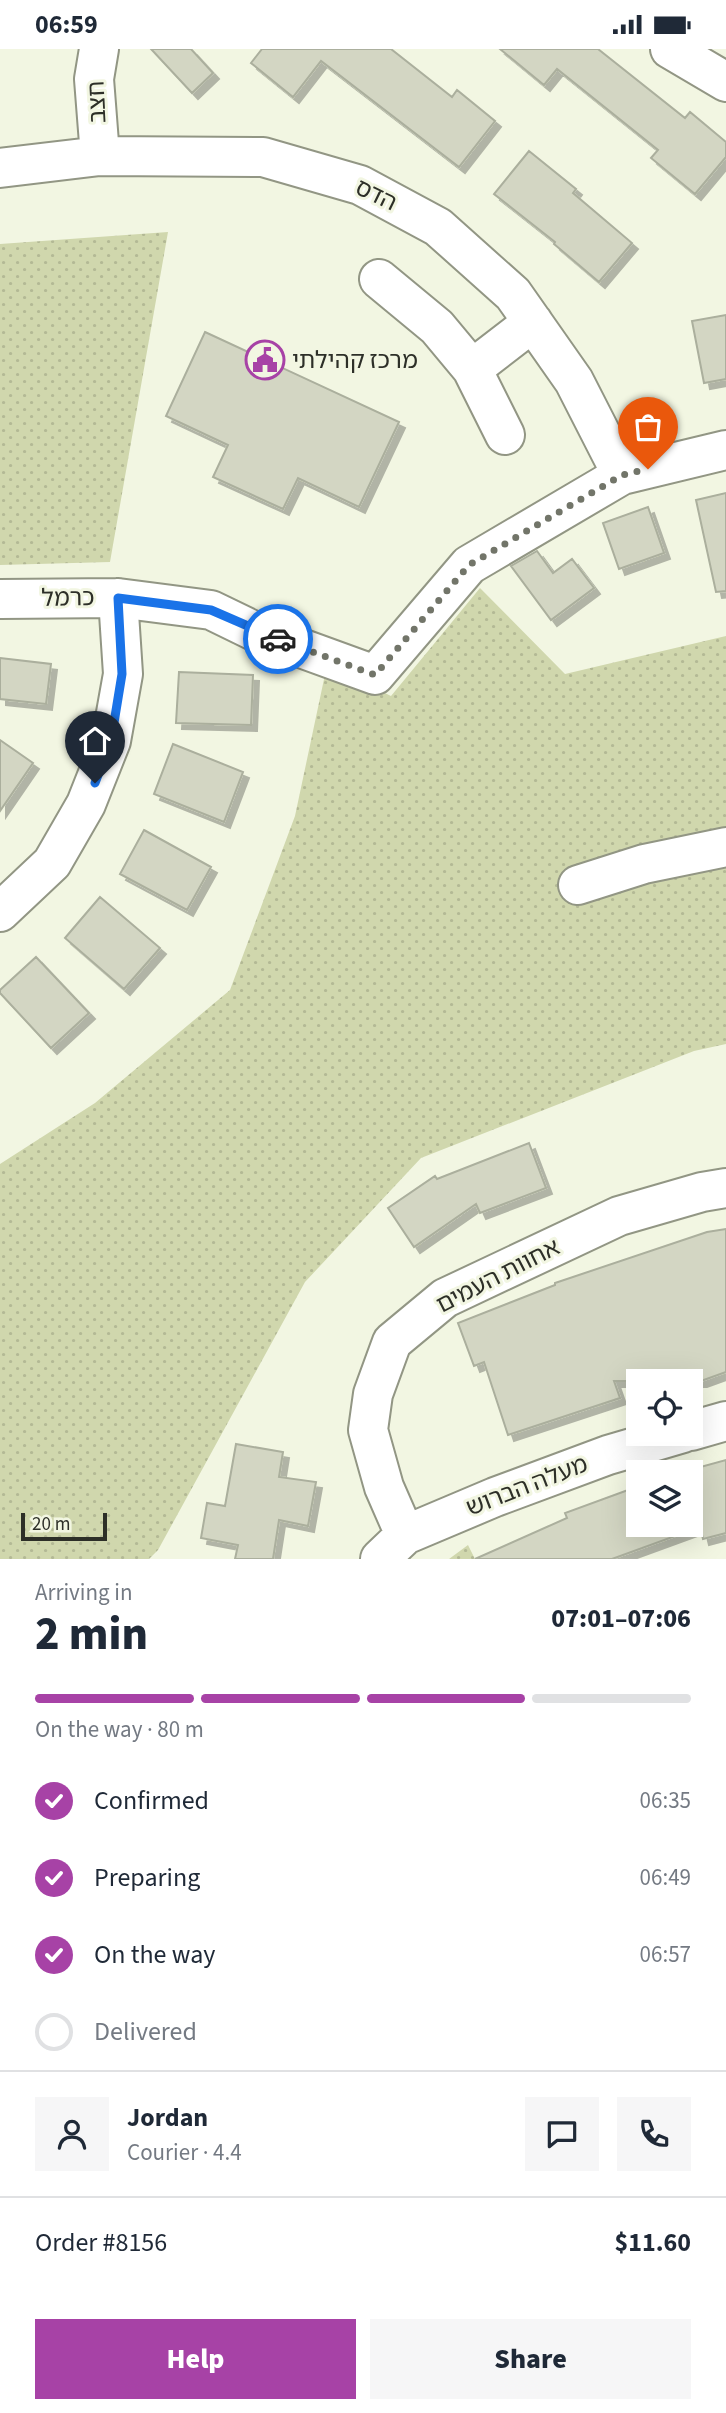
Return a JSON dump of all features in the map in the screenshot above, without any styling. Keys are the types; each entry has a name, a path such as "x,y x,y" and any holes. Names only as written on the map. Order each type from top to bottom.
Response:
{"street":[{"name":"חצב","path":"99,49 94,79 100,156"},
{"path":"670,49 726,82"},
{"name":"הדס","path":"0,168 100,156 263,157 360,185 438,227 513,294 574,381 622,475"},
{"path":"379,279 438,327 471,369 505,435"},
{"path":"471,369 533,322"},
{"path":"622,475 726,450"},
{"name":"כרמל","path":"0,599 118,598 211,610 254,631 375,675 469,565 622,475"},
{"path":"0,912 52,863 86,804 111,741 122,674 118,598"},
{"path":"578,885 644,864 726,847"},
{"name":"אחוות העמים","path":"393,1547 384,1487 368,1430 373,1394 392,1342 444,1298 619,1216 702,1192 726,1188"},
{"path":"703,1428 726,1421"},
{"name":"מעלה הברוש","path":"393,1547 495,1497 639,1446"}],"green space":[{"path":"168,232 110,562 0,565 0,244"},
{"path":"480,588 565,674 726,636 726,1044 694,1051 421,1158 305,1282 158,1550 149,1559 0,1559 0,1164 95,1103 230,990 295,816 327,665 391,696"},
{"path":"468,1545 475,1559 449,1559"}],"building":[{"path":"151,49 191,49 213,73 192,93"},
{"path":"262,49 391,49 452,97 457,90 495,121 459,167 321,61 293,97 251,63"},
{"path":"500,49 598,49 685,118 690,112 726,142 726,157 695,194 651,158 658,150 557,69 544,85"},
{"path":"529,151 576,189 573,193 632,243 599,282 554,244 555,242 494,194"},
{"path":"726,315 726,379 704,383 692,321"},
{"path":"205,332 399,422 359,507 298,478 283,509 213,477 228,445 166,416"},
{"path":"726,493 726,591 716,592 696,500"},
{"path":"648,507 664,553 619,569 603,523"},
{"path":"537,551 553,573 572,559 594,588 551,620 511,566"},
{"path":"0,658 51,664 46,704 0,699"},
{"path":"179,672 253,675 251,725 176,723"},
{"path":"0,740 33,763 0,811"},
{"path":"173,744 243,772 224,822 154,794"},
{"path":"144,830 211,867 187,910 120,874"},
{"path":"100,897 160,948 124,989 65,938"},
{"path":"36,957 89,1013 51,1048 0,993 0,990"},
{"path":"529,1143 546,1188 480,1213 476,1204 414,1247 388,1208 435,1176 437,1179"},
{"path":"726,1229 726,1372 703,1380 703,1369 626,1369 626,1381 614,1381 620,1398 508,1435 484,1362 474,1366 458,1323 555,1283 707,1232"},
{"path":"236,1444 283,1452 279,1477 316,1482 308,1526 279,1520 273,1559 235,1559 238,1545 201,1538 207,1503 225,1506"},
{"path":"726,1460 726,1533 703,1539 703,1537 703,1466"},
{"path":"626,1491 626,1537 672,1537 612,1559 475,1559 567,1518 565,1513"}],"way so far":[{"path":"278,639 375,675 469,565 622,475 648,469"}],"place":[{"name":"מרכז קהילתי","path":"265,360"}],"route":[{"path":"95,783 111,741 122,674 118,598 211,610 254,631 278,639"}]}
